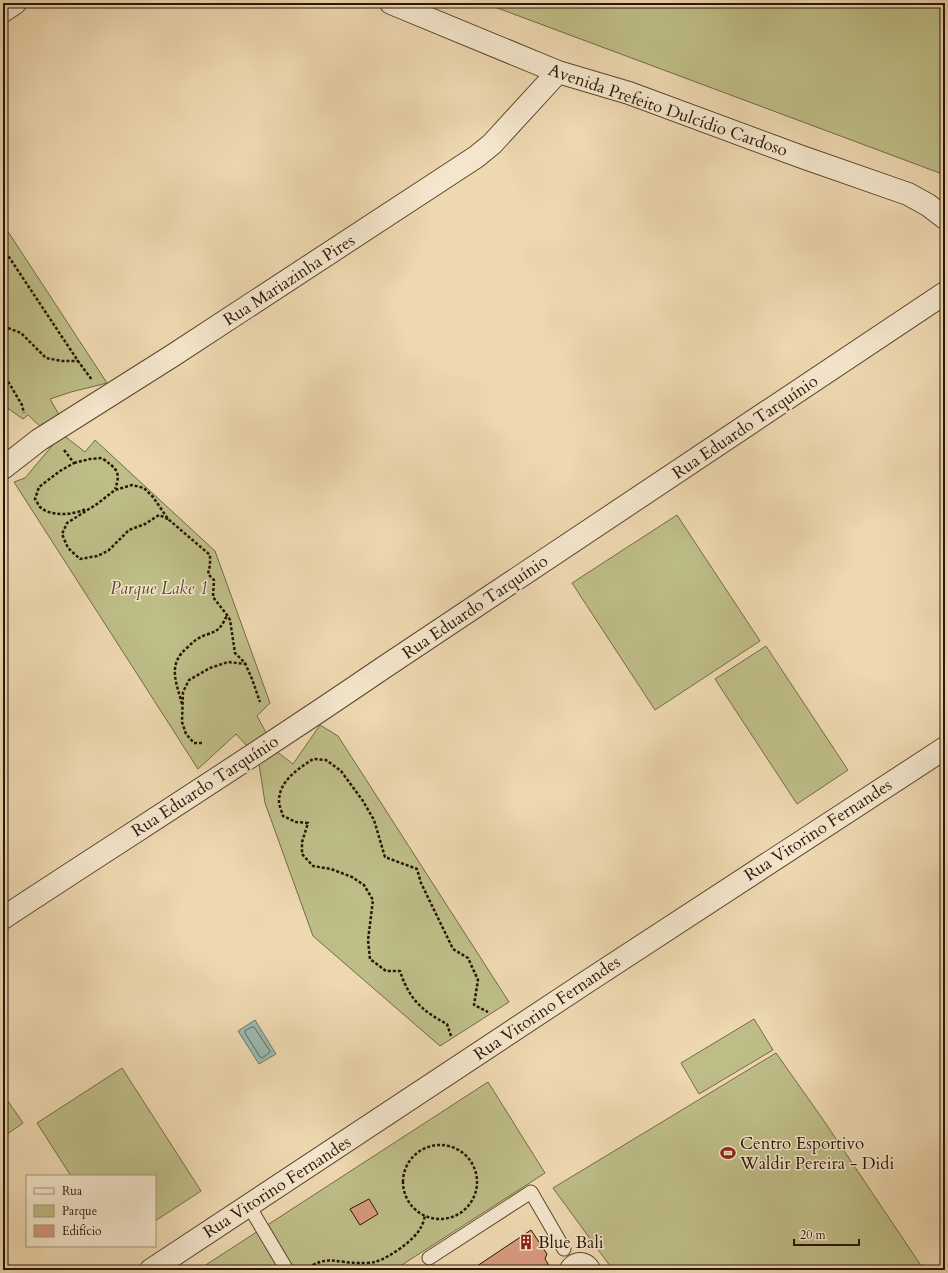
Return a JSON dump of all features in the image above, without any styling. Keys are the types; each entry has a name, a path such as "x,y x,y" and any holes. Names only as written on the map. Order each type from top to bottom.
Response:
{"street":[{"path":"3,11 15,3"},
{"name":"Avenida Prefeito Dulcídio Cardoso","path":"391,3 558,72 629,93 802,157 908,194 928,205 945,218"},
{"name":"Rua Mariazinha Pires","path":"3,468 39,440 476,158 492,144 558,72"},
{"name":"Rua Eduardo Tarquínio","path":"3,918 239,763 289,732 945,293"},
{"name":"Rua Vitorino Fernandes","path":"151,1270 624,957 945,748"}],"lane":[{"path":"429,1258 531,1192 564,1249 567,1268"},
{"path":"249,1206 287,1270"},
{"path":"564,1249 579,1259 588,1261 594,1270"},
{"path":"567,1268 574,1260 579,1259"}],"path":[{"path":"3,248 78,361 105,398"},
{"path":"8,328 21,333 46,358 62,361 78,361"},
{"path":"3,373 22,406 24,413"},
{"path":"62,448 74,463"},
{"path":"97,504 80,512 58,515 41,508 35,499 38,487 60,471 74,463 90,459 102,458 115,468 119,479 115,490"},
{"path":"168,519 159,515 145,524 129,530 108,551 97,556 80,559 68,548 62,534 66,523 97,504 115,490 132,485 144,488 153,497 168,519 210,555 208,574 214,580 213,597 230,620 236,653 246,664 260,702"},
{"path":"182,706 175,677 175,662 184,650 197,639 215,633 224,623 227,615"},
{"path":"202,743 194,743 186,734 182,722 183,692 189,680 210,668 228,662 246,664"},
{"path":"452,1036 447,1024 435,1018 414,1002 402,979 400,971 386,971 370,959 368,940 373,900 364,885 345,874 331,869 313,866 302,854 302,842 308,824 296,822 283,816 278,802 282,787 290,776 313,759 326,760 341,771 363,801 374,820 385,857 417,869 420,883 453,949 468,958 478,980 474,1004 488,1012"},
{"path":"433,1144 445,1144 456,1148 466,1155 474,1164 477,1176 477,1188 473,1199 466,1209 455,1216 443,1219 425,1216 409,1204 404,1193 402,1180 405,1168 411,1157 421,1149 433,1144"},
{"path":"304,1270 316,1262 329,1260 359,1263 375,1262 396,1251 411,1239 421,1228 425,1216"}],"green space":[{"path":"484,3 945,3 945,175"},
{"path":"3,224 107,383 50,399 62,420 45,431 28,415 23,419 3,405"},
{"name":"Parque Lake 1","path":"62,434 85,452 95,440 215,551 270,703 257,716 276,751 293,764 320,725 338,736 509,1002 440,1046 313,936 265,803 258,758 236,734 198,769 14,482 25,478"},
{"path":"677,515 760,641 655,710 572,583"},
{"path":"766,646 848,770 797,804 715,679"},
{"path":"754,1019 773,1050 699,1094 681,1063"},
{"name":"Centro Esportivo Waldir Pereira - Didi","path":"776,1053 822,1118 924,1270 613,1270 553,1188"},
{"path":"122,1068 201,1191 156,1220 156,1175 70,1175 37,1123"},
{"path":"488,1082 545,1173 394,1270 198,1270"},
{"path":"3,1094 23,1123 3,1137"}],"water":[{"path":"255,1020 276,1054 259,1064 238,1031"}],"building":[{"path":"369,1199 378,1214 360,1225 350,1209"},
{"name":"Blue Bali","path":"531,1230 547,1254 545,1259 552,1270 480,1270 477,1266"}],"place":[{"name":"Centro Esportivo Waldir Pereira - Didi","path":"728,1153"},
{"name":"Blue Bali","path":"526,1242"}]}
